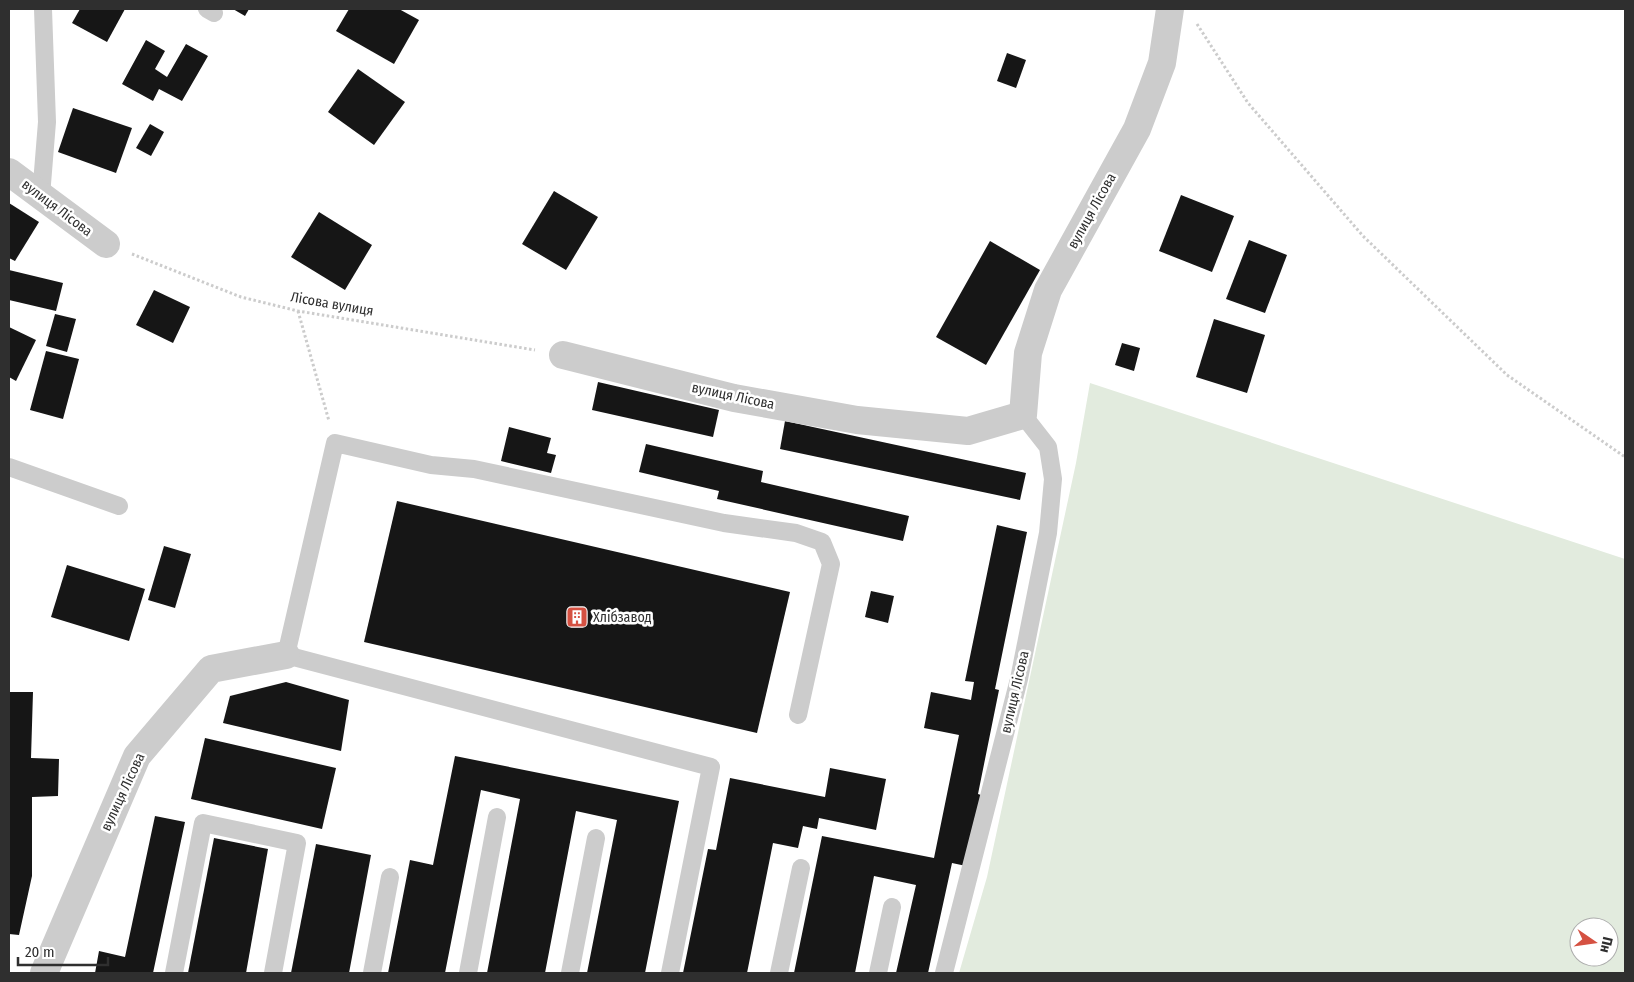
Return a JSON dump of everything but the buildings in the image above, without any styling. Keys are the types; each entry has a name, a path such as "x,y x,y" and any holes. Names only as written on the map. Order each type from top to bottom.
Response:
{"street":[{"name":"вулиця Лісова","path":"563,355 734,398 857,420 968,431 1023,416 1028,353 1048,290 1138,129 1181,13"},
{"name":"вулиця Лісова","path":"9,172 106,244"},
{"name":"вулиця Лісова","path":"44,973 137,756 211,669 286,654"}],"lane":[{"path":"41,196 47,122 43,9"},
{"name":"вулиця Лісова","path":"944,973 1019,679 1048,533 1053,479 1048,446 1023,416"},
{"path":"670,973 711,767 286,654 335,443 431,465 474,469 724,523 796,533 822,542 831,564 798,715"},
{"path":"9,467 119,506"},
{"path":"468,973 498,817"},
{"path":"174,973 203,823 297,843 273,973"},
{"path":"570,973 596,838"},
{"path":"779,973 801,868"},
{"path":"372,973 390,877"},
{"path":"878,973 892,906"}],"path":[{"path":"1181,13 1248,103 1363,236 1507,375 1625,457"},
{"name":"Лісова вулиця","path":"106,244 241,297 298,311 563,355"},
{"path":"298,311 335,443"}],"shaded area":[{"path":"1090,383 1625,559 1625,973 959,973 987,877 1076,463"}],"place":[{"name":"Хлібзавод","path":"577,617"}]}
